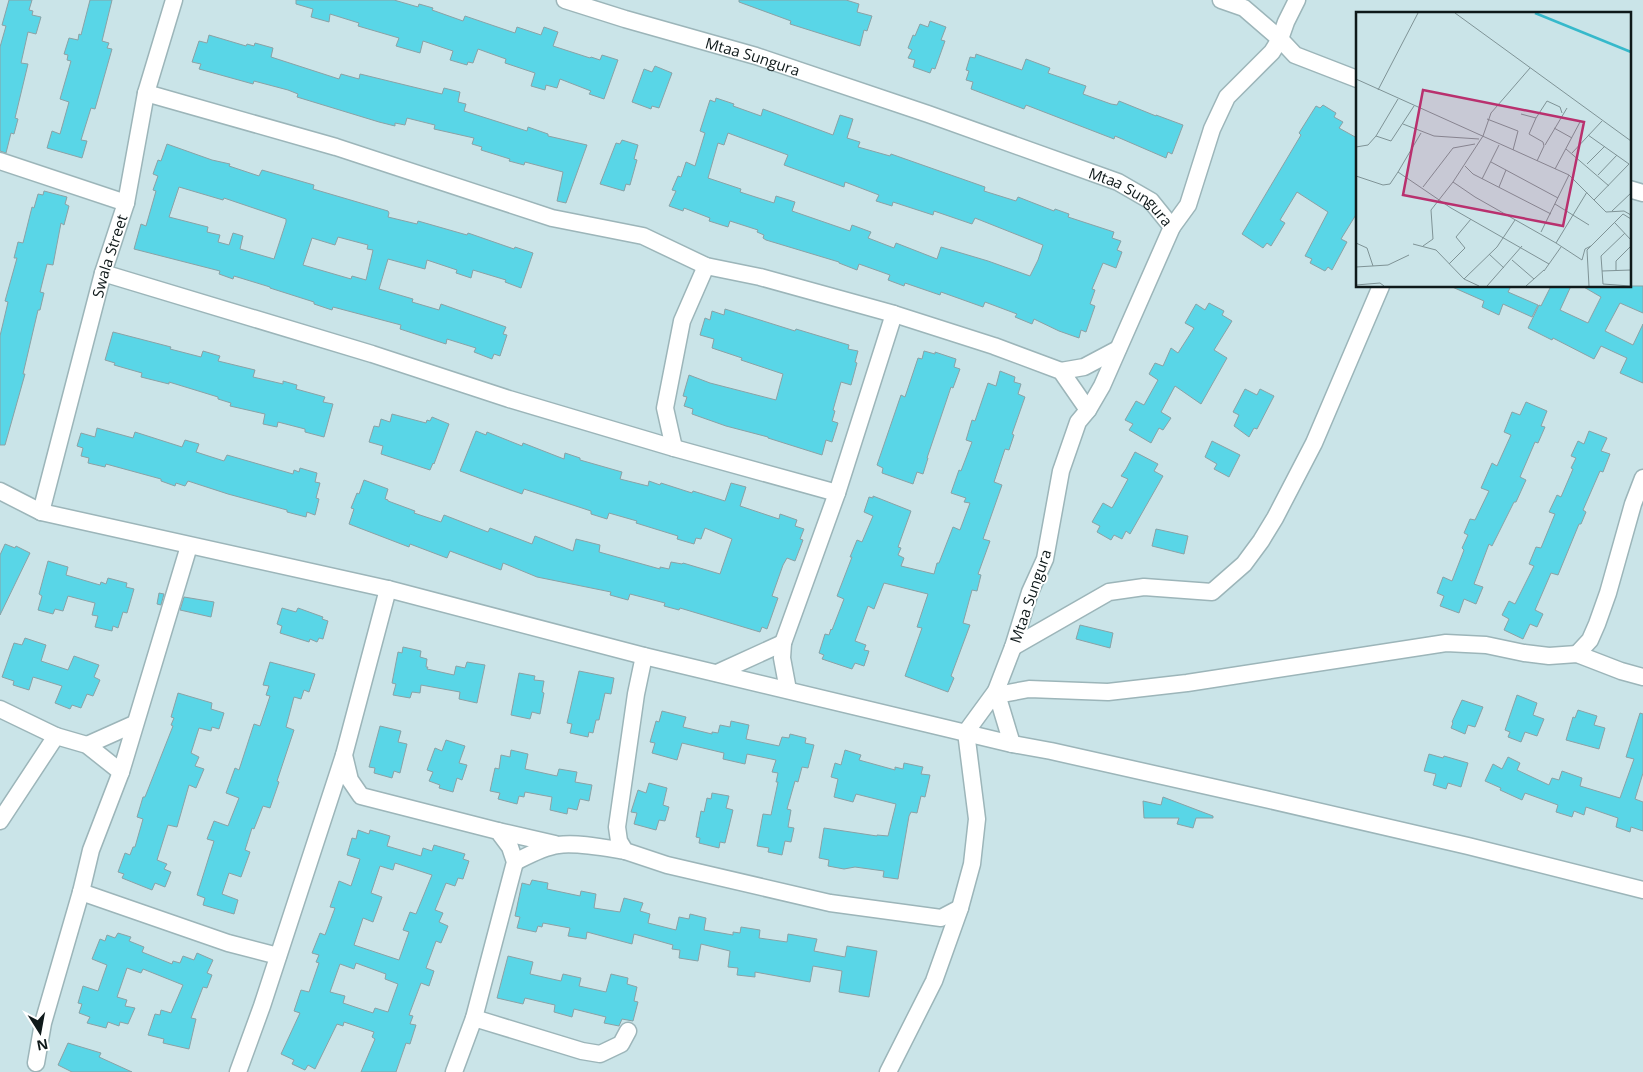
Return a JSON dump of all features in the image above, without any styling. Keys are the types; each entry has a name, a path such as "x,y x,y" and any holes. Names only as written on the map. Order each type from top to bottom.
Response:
{"street":[{"name":"Swala Street","path":"41,512 103,273 126,204 146,93 174,0"},
{"name":"Mtaa Sungura","path":"565,0 766,59 928,114 1118,182 1151,201 1172,228 1102,386 1088,410 1078,422 1061,470 1045,559 1030,592 996,693 966,732"},
{"path":"1221,0 1244,8 1280,39 1295,55 1356,79"},
{"path":"1172,228 1188,205 1212,129 1228,97 1272,52 1280,39 1297,0"},
{"path":"146,93 336,147 552,218 643,236 706,266 760,276 894,314 994,346 1061,371 1084,367 1118,349"},
{"path":"0,161 126,204"},
{"path":"1630,189 1643,193"},
{"path":"674,448 665,408 668,389 682,321 706,266"},
{"path":"103,273 372,354 509,399 674,448 837,493"},
{"path":"1013,647 1109,592 1144,587 1212,592 1244,564 1275,518 1314,443 1380,288"},
{"path":"788,690 782,658 783,643 837,493 894,314"},
{"path":"1061,371 1088,410"},
{"path":"1577,654 1590,640 1608,593 1632,504 1643,478"},
{"path":"0,491 41,512 388,589 644,656 1012,744 1051,751 1468,846 1643,890"},
{"path":"36,1063 43,1023 81,892 91,850 121,772 188,546"},
{"path":"238,1072 344,755 388,589"},
{"path":"1590,640 1597,661"},
{"path":"716,673 783,643"},
{"path":"1012,744 996,693 1029,689 1108,692 1187,683 1446,643 1486,645 1549,656 1577,654 1621,671 1643,677"},
{"path":"625,851 619,841 617,827 636,694 644,656"},
{"path":"0,709 56,736 87,745 121,772"},
{"path":"87,745 134,724"},
{"path":"888,1072 934,981 960,908 972,864 977,819 966,732"},
{"path":"0,821 56,736"},
{"path":"344,755 350,780 361,796 498,832 559,845 625,851 667,864 830,903 941,918 960,908"},
{"path":"594,847 617,827"},
{"path":"454,1072 474,1018 515,862 510,847 498,832"},
{"path":"515,862 539,850 559,845"},
{"path":"81,892 228,943 278,956"},
{"path":"474,1018 582,1051 600,1054 622,1044 628,1031"}],"building":[{"path":"9,0 32,0 29,10 33,11 32,15 41,17 36,34 28,32 21,63 28,64 15,118 18,119 14,134 11,133 6,153 0,151 0,47 6,26 2,25"},
{"path":"90,0 112,0 102,41 109,43 107,48 112,49 95,109 91,108 81,140 87,141 82,158 47,148 52,131 60,134 69,102 60,99 71,61 67,60 68,55 64,54 69,38 78,40 79,34 81,35"},
{"path":"296,0 394,0 418,7 419,4 433,8 432,10 463,21 465,16 515,33 517,27 541,35 544,27 558,32 553,46 590,58 600,60 602,55 618,60 604,99 589,94 591,91 560,79 557,88 546,85 545,90 531,86 535,73 505,63 506,59 478,49 473,63 468,62 467,65 450,60 453,51 423,41 420,53 396,46 399,38 358,26 359,23 330,14 329,22 311,17 313,9 296,4"},
{"path":"739,0 846,0 859,4 857,12 872,16 867,31 864,30 860,46 790,24 791,21 739,2"},
{"path":"930,21 946,27 941,40 945,41 935,69 932,68 930,73 913,67 915,60 908,58 912,50 908,48 920,24 928,27"},
{"path":"209,35 246,46 247,44 254,46 255,43 273,48 271,57 339,79 341,74 359,79 360,74 442,94 444,88 460,92 458,102 466,104 464,111 527,131 528,127 548,134 548,136 587,145 566,203 557,201 563,172 525,162 524,165 509,161 510,159 481,150 482,147 472,144 474,138 434,129 435,125 407,118 405,125 395,123 395,126 379,122 297,97 298,94 288,90 254,81 253,84 199,69 201,64 192,62 199,41 207,43"},
{"path":"976,54 1022,70 1026,59 1050,68 1048,73 1086,86 1083,94 1111,104 1117,105 1119,101 1183,125 1172,154 1168,152 1166,158 1115,136 1114,139 1026,105 1024,109 971,89 973,82 966,80 969,71 966,70 970,57 975,58"},
{"path":"655,66 672,73 659,108 652,106 651,109 632,102 644,69 652,72"},
{"path":"716,98 761,116 763,109 833,135 840,115 853,119 847,138 860,142 858,147 890,156 891,154 985,187 984,191 1016,201 1018,197 1054,211 1055,209 1069,214 1068,217 1114,232 1112,238 1121,241 1117,250 1122,252 1116,268 1103,263 1092,289 1095,290 1090,304 1095,306 1086,332 1081,330 1079,338 1034,319 1032,324 1015,317 1017,314 985,302 983,307 941,292 940,295 905,283 904,286 888,280 890,275 859,264 857,270 839,262 766,240 763,238 764,235 757,232 758,230 730,221 728,227 709,221 710,218 684,208 683,211 669,206 676,191 672,190 678,176 681,177 686,162 695,166 705,133 700,131 710,100 715,102","holes":["728,133 788,155 784,165 844,187 845,182 879,195 876,201 892,206 893,202 933,215 934,211 972,224 975,218 1043,245 1038,260 1030,276 941,247 937,259 896,243 894,248 868,238 871,232 852,225 850,231 792,211 795,202 776,196 774,203 740,192 741,189 708,178 718,143 724,145"]},
{"path":"1323,105 1336,113 1334,117 1343,122 1339,128 1356,137 1356,215 1341,239 1347,242 1332,270 1328,267 1325,271 1310,263 1312,259 1305,256 1328,212 1297,192 1280,220 1285,223 1271,246 1267,243 1263,248 1242,234 1301,135 1299,133 1316,106 1320,108"},
{"path":"622,140 638,145 634,159 637,160 630,185 626,184 624,191 600,184 616,143 620,144"},
{"path":"167,144 212,160 230,164 229,166 259,176 262,170 314,185 313,189 388,211 388,217 417,224 418,221 467,235 468,233 514,249 515,247 533,253 521,288 505,282 506,280 473,270 471,278 456,273 457,270 427,260 425,269 388,259 379,289 413,299 412,302 439,310 441,304 506,327 503,334 507,335 500,356 494,354 492,359 474,352 476,348 447,339 446,344 400,329 401,325 333,307 332,310 270,287 234,276 233,279 219,274 220,271 134,249 141,224 146,226 156,191 153,190 158,176 153,174 158,160 161,161","holes":["179,187 223,200 224,198 286,219 274,259 240,249 243,236 233,233 229,245 218,242 220,235 207,232 208,227 169,217","338,237 368,245 367,249 373,250 366,280 352,276 351,279 303,265 312,238 335,245"]},
{"path":"44,191 67,197 65,204 69,206 64,225 61,223 53,265 47,264 40,292 44,293 40,310 38,310 23,374 25,374 5,445 0,445 0,336 8,302 5,301 17,258 14,258 18,242 23,243 32,207 34,208 38,194 43,195"},
{"path":"1630,286 1643,286 1643,313 1620,303 1605,331 1633,345 1643,324 1643,383 1620,373 1627,358 1601,346 1594,359 1553,338 1552,340 1528,328 1539,305 1541,306 1550,288 1570,288 1560,310 1588,323 1601,297 1585,288 1630,288"},
{"path":"1455,288 1510,288 1508,292 1538,305 1532,317 1503,304 1499,315 1482,307 1484,301"},
{"path":"1209,303 1224,311 1222,315 1232,321 1214,350 1227,358 1201,404 1175,386 1161,412 1171,418 1163,430 1159,428 1151,443 1129,430 1133,424 1125,420 1136,401 1144,405 1158,380 1149,374 1155,363 1163,366 1171,348 1178,353 1194,328 1185,323 1196,304 1205,310"},
{"path":"725,309 795,331 796,329 849,345 848,349 858,351 851,385 841,382 832,421 838,423 832,442 826,440 822,455 692,414 693,409 684,406 687,397 683,396 689,375 710,383 776,400 783,374 712,348 714,339 700,335 705,318 710,320 712,311 724,315"},
{"path":"113,332 201,357 203,351 220,356 218,361 255,370 253,377 283,384 283,381 297,385 296,389 325,397 323,402 333,404 324,437 305,432 305,429 278,422 277,427 263,424 265,414 230,406 231,403 218,399 218,397 169,382 169,384 141,377 142,373 114,365 115,363 105,360"},
{"path":"924,351 935,354 935,352 956,359 954,367 960,369 953,388 951,387 923,474 917,472 913,484 882,473 883,468 877,465 901,395 905,397 918,358 922,359"},
{"path":"1000,371 1015,377 1014,382 1021,384 1018,394 1025,397 1012,434 1014,435 1009,450 1005,449 994,482 1002,485 983,539 990,541 978,574 981,575 977,591 972,590 963,623 970,625 951,676 954,678 948,692 905,676 922,628 917,627 928,594 884,583 874,609 868,606 855,641 866,645 864,650 869,651 864,666 855,663 852,669 822,659 824,655 819,653 825,634 829,635 832,630 844,599 837,596 852,557 850,557 857,540 862,542 873,516 864,512 869,497 873,498 873,496 911,511 898,547 901,548 898,555 904,558 901,566 934,574 953,527 960,530 970,503 964,502 966,498 951,493 972,442 966,440 972,420 975,421 988,383 996,386"},
{"path":"1245,389 1257,395 1260,389 1274,396 1257,429 1254,428 1249,437 1234,426 1239,415 1233,412"},
{"path":"1526,402 1547,411 1541,426 1545,427 1538,443 1535,442 1520,477 1526,480 1516,502 1514,502 1492,546 1489,544 1474,584 1483,587 1476,604 1464,599 1459,613 1440,606 1444,596 1437,593 1443,577 1452,581 1468,535 1464,533 1470,519 1475,520 1489,491 1481,488 1492,463 1497,466 1511,435 1504,432 1512,412 1520,415"},
{"path":"392,414 426,423 432,417 449,424 430,470 381,454 383,446 369,442 374,426 379,427 381,419 390,422"},
{"path":"97,428 133,438 135,432 182,447 185,440 199,444 196,452 224,461 227,455 293,474 294,470 299,472 300,468 317,473 315,482 320,483 316,498 319,499 315,515 307,512 306,517 287,512 287,510 188,481 185,486 176,483 175,486 161,481 161,479 106,464 105,467 88,463 89,458 81,456 83,448 77,446 81,433 95,437"},
{"path":"476,431 486,435 487,432 522,446 523,443 564,459 565,453 580,458 580,460 622,472 620,479 648,486 649,481 660,485 661,483 725,501 731,483 746,487 740,506 779,519 780,514 797,520 795,526 804,529 800,539 803,540 795,561 787,558 783,565 772,596 778,598 767,629 762,627 760,632 680,608 679,610 664,606 665,603 630,594 628,600 610,595 611,592 537,577 503,563 501,570 450,551 447,558 410,544 409,547 349,524 354,509 351,508 364,480 388,489 385,499 388,501 415,511 414,513 441,522 444,515 488,532 490,528 532,544 535,536 573,551 576,539 600,545 599,552 660,569 660,567 669,569 671,562 683,563 720,574 732,539 705,528 701,539 696,538 694,544 677,539 678,536 636,523 637,521 609,513 607,519 591,514 591,511 524,489 522,494 460,471"},
{"path":"1589,431 1607,438 1601,451 1610,454 1603,472 1600,471 1583,510 1586,512 1581,524 1579,524 1558,575 1551,573 1535,610 1543,614 1537,627 1530,624 1523,639 1504,630 1509,619 1502,615 1509,601 1515,604 1534,566 1529,564 1536,547 1541,548 1555,514 1549,512 1557,495 1561,497 1573,469 1571,468 1576,458 1571,456 1578,441 1584,444"},
{"path":"1212,441 1240,455 1229,477 1214,469 1217,464 1205,457"},
{"path":"1135,452 1158,464 1154,471 1163,476 1130,534 1126,531 1122,539 1114,535 1111,540 1097,532 1100,526 1092,522 1103,503 1112,508 1128,479 1121,476"},
{"path":"1156,529 1188,536 1184,554 1152,546"},
{"path":"5,544 15,548 16,546 30,553 0,615 0,555"},
{"path":"48,561 68,567 66,575 100,585 101,582 106,584 108,578 127,583 126,587 134,589 127,613 123,612 118,628 113,626 112,631 95,627 98,616 92,615 95,603 68,596 63,611 55,609 53,614 38,610 42,596 39,594"},
{"path":"159,593 164,594 161,605 157,604"},
{"path":"184,597 214,602 211,617 180,610"},
{"path":"282,608 296,612 298,608 323,617 322,619 328,621 323,639 319,638 317,642 310,639 309,642 280,633 282,626 277,624"},
{"path":"1080,625 1113,633 1110,648 1076,639"},
{"path":"25,638 46,645 41,661 68,670 74,656 99,665 94,677 100,680 93,696 87,694 81,708 72,705 70,709 55,703 62,686 33,677 29,690 13,685 14,681 2,677 14,643 22,645"},
{"path":"403,647 421,651 420,657 427,659 427,669 454,675 456,666 465,668 467,662 485,665 477,703 459,699 460,692 421,685 420,693 412,692 410,698 393,695 396,684 392,683 398,652 402,653"},
{"path":"270,662 315,674 309,692 304,690 301,699 294,697 286,727 294,730 277,781 279,782 270,808 263,806 254,829 252,828 245,850 250,852 241,877 229,873 222,894 238,900 234,914 203,905 205,898 197,895 214,841 207,839 214,821 228,826 239,798 226,793 235,768 239,770 254,724 260,726 270,696 266,695 269,686 263,685"},
{"path":"579,671 614,678 611,694 605,693 599,720 596,720 593,733 589,732 588,737 570,733 572,724 567,723"},
{"path":"519,673 535,676 534,680 544,681 540,714 532,712 530,719 511,715"},
{"path":"178,693 212,703 211,709 224,713 219,729 212,727 211,731 199,728 191,753 199,757 195,766 204,769 196,788 189,785 177,827 168,825 157,860 167,864 164,869 171,872 165,887 155,883 152,890 122,878 124,874 118,872 125,853 130,855 133,847 135,847 143,819 137,817 143,797 145,797 173,726 171,725 174,718 171,717"},
{"path":"1517,695 1537,703 1533,715 1544,719 1537,736 1525,732 1521,742 1508,737 1510,732 1505,730"},
{"path":"1462,700 1483,707 1475,727 1468,725 1465,734 1451,728"},
{"path":"1578,710 1597,716 1594,725 1605,728 1599,749 1566,740 1573,717 1575,718"},
{"path":"662,711 686,717 683,727 712,734 712,732 718,733 720,725 730,727 731,721 749,725 746,739 779,746 782,737 789,738 790,734 806,738 805,743 814,745 808,768 802,767 798,782 795,781 787,809 791,810 788,827 794,828 791,842 785,841 782,855 768,852 769,848 757,846 763,814 771,815 778,782 776,782 778,773 772,772 776,760 747,754 745,764 723,759 724,753 682,743 677,760 652,753 655,743 650,742 656,721 659,722"},
{"path":"1640,713 1643,714 1643,773 1635,799 1643,802 1643,831 1631,827 1630,832 1616,827 1618,818 1586,807 1584,815 1574,811 1572,817 1556,812 1558,805 1525,793 1522,800 1485,781 1493,764 1502,769 1508,757 1520,763 1517,770 1549,785 1552,778 1559,780 1562,771 1582,778 1580,786 1620,798 1634,759 1626,757"},
{"path":"380,726 401,731 398,742 407,744 400,773 394,771 392,778 374,773 375,768 369,767"},
{"path":"446,740 465,746 459,763 467,765 462,780 457,778 453,792 439,788 440,785 429,781 433,772 427,770 435,748 442,751"},
{"path":"511,750 528,754 525,769 557,776 559,769 577,772 575,782 592,785 589,801 580,799 577,810 568,808 567,814 550,810 552,797 525,792 524,797 519,796 517,804 498,799 500,793 490,791 495,768 499,769 501,755 510,757"},
{"path":"845,750 861,755 859,760 895,770 895,767 903,769 904,763 923,767 921,774 930,775 925,797 921,796 917,813 911,812 909,816 898,879 883,877 884,871 855,867 844,869 828,866 829,860 819,858 824,828 888,836 896,804 856,794 853,802 834,797 838,779 831,777 835,763 841,765"},
{"path":"1429,754 1468,763 1461,787 1448,783 1446,789 1433,785 1436,774 1424,771"},
{"path":"649,783 667,788 663,805 669,807 665,821 659,820 656,830 634,824 637,813 631,812 638,790 646,793"},
{"path":"712,793 729,796 726,808 733,810 725,843 720,842 719,848 699,843 700,838 696,837 701,811 704,812 707,798 711,799"},
{"path":"1163,797 1213,816 1213,818 1196,818 1193,828 1177,824 1179,818 1144,818 1143,801 1161,805"},
{"path":"358,830 369,834 370,830 390,836 387,846 421,856 423,848 432,851 434,845 465,854 463,859 469,861 463,879 458,878 455,886 446,883 435,910 443,913 439,922 448,926 441,943 436,941 426,968 434,971 429,986 421,983 409,1015 413,1016 410,1024 416,1025 410,1044 406,1043 396,1072 361,1072 375,1039 372,1037 374,1032 344,1022 343,1026 337,1024 315,1069 308,1065 305,1070 292,1064 294,1060 281,1054 300,1013 294,1011 301,990 309,992 319,963 316,962 319,955 312,953 320,933 325,935 335,908 330,907 339,881 351,886 360,859 347,855 352,838 356,839","holes":["395,863 432,875 416,914 410,912 403,930 409,932 399,960 354,945 363,918 373,922 382,897 371,893 380,866 393,870","356,963 386,974 385,979 398,984 388,1012 375,1008 373,1013 343,1003 345,996 330,992 340,964 354,969"]},
{"path":"532,880 548,883 547,889 580,896 581,891 596,894 594,908 620,912 624,898 643,903 640,911 650,914 648,923 676,930 679,917 689,919 690,914 706,918 704,930 733,935 733,932 740,933 741,927 760,930 759,938 787,942 788,934 817,939 814,951 845,957 847,946 877,951 869,997 839,992 842,971 813,966 810,982 755,972 755,977 737,975 738,968 728,967 730,951 701,944 698,961 679,958 680,950 672,949 673,945 634,934 632,944 587,932 586,939 568,936 570,928 543,923 542,927 538,926 536,932 517,928 520,917 515,916 522,883 530,885"},
{"path":"118,933 131,937 129,941 144,947 142,952 172,964 173,961 180,963 183,956 194,960 197,953 213,960 207,973 212,975 207,988 203,987 191,1018 196,1019 189,1049 163,1043 164,1039 148,1035 155,1014 160,1015 161,1010 171,1013 183,985 143,969 141,973 127,968 117,997 127,1000 125,1006 135,1008 128,1024 120,1022 119,1026 108,1022 106,1028 87,1023 90,1017 79,1013 82,1004 78,1003 83,986 98,991 107,965 92,959 100,939 105,941 107,935 115,938"},
{"path":"508,956 533,962 530,974 561,981 563,974 581,978 579,986 606,992 611,974 628,978 627,984 637,987 634,1001 638,1002 633,1021 622,1019 619,1026 604,1023 606,1017 574,1009 572,1017 554,1012 555,1005 525,998 523,1004 497,998"},
{"path":"68,1043 101,1053 99,1057 132,1072 72,1072 58,1065"}]}
